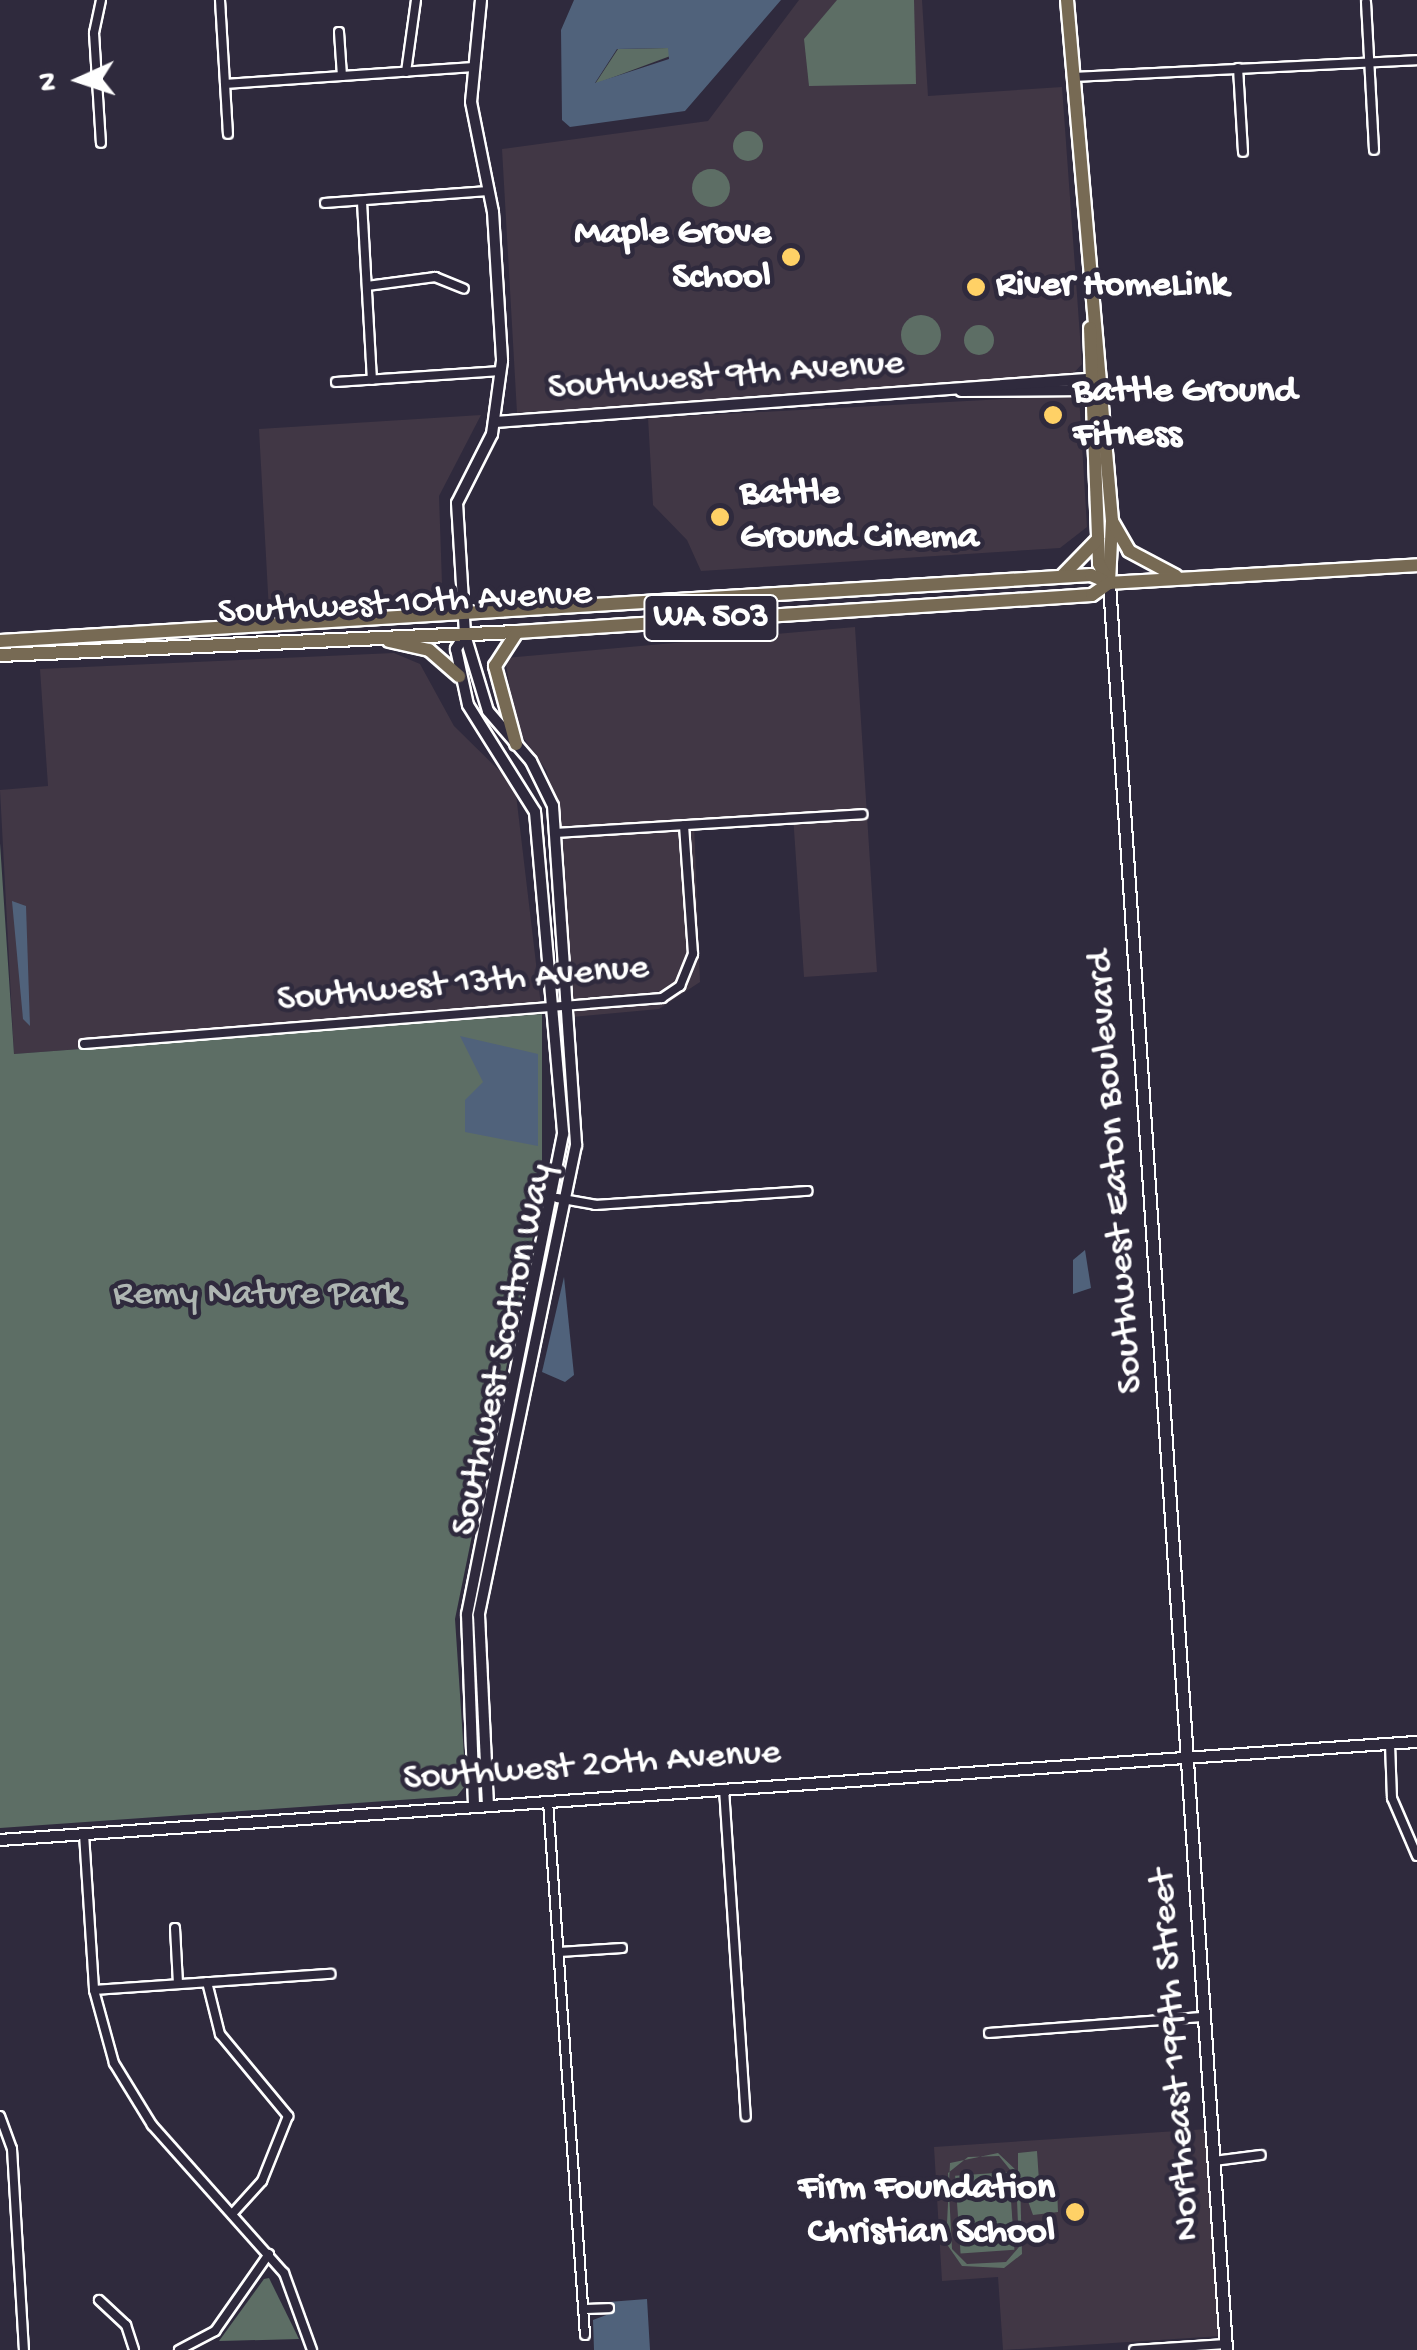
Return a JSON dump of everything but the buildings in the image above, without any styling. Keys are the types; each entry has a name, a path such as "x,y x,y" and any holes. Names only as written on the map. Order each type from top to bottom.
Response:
{"main road":[{"name":"Southwest Eaton Boulevard","path":"1067,0 1090,328 1112,521 1109,583 1188,1756"},
{"name":"Southwest Eaton Boulevard","path":"1090,328 1087,384 1098,539 1109,583"},
{"path":"1087,384 1104,427"},
{"path":"1112,521 1136,558 1184,578"},
{"path":"1062,577 1098,539"},
{"name":"Southwest 10th Avenue","path":"0,641 1062,577 1109,583 1417,565"},
{"name":"Southwest 10th Avenue","path":"0,655 464,635 1092,595 1109,583"},
{"path":"516,744 495,666 517,632"},
{"path":"382,639 428,650 459,676"},
{"name":"Northeast 199th Street","path":"1188,1756 1226,2347"}],"street":[{"path":"101,0 94,33 101,144"},
{"path":"220,0 228,134"},
{"path":"406,72 416,0"},
{"name":"Southwest Scotton Way","path":"474,1804 464,1653 480,1546 557,1198 563,1134 535,812 477,725 459,676 464,635 457,503 494,422 501,371 488,191 474,136 473,67 482,0"},
{"path":"1366,2 1374,150"},
{"path":"338,32 342,76"},
{"path":"1072,77 1417,60"},
{"path":"225,84 473,67"},
{"path":"1238,68 1243,152"},
{"path":"325,204 488,191"},
{"path":"362,202 372,380"},
{"path":"367,286 435,278 464,288"},
{"path":"336,382 501,371"},
{"name":"Southwest 9th Avenue","path":"494,422 1087,384"},
{"name":"Southwest Scotton Way","path":"464,635 488,711 546,786 556,833 567,1006 570,1200 478,1626 488,1803"},
{"path":"556,833 862,814"},
{"name":"Southwest 13th Avenue","path":"84,1044 662,998 689,973 684,825"},
{"path":"557,1198 808,1191"},
{"path":"480,1546 493,1549"},
{"name":"Southwest 20th Avenue","path":"0,1840 488,1803 1417,1742"},
{"path":"1390,1744 1392,1798 1417,1856"},
{"path":"724,1790 746,2116"},
{"path":"548,1800 585,2335"},
{"path":"84,1834 94,1990 132,2099 269,2254 300,2303 312,2350"},
{"path":"175,1928 178,1984"},
{"path":"558,1952 622,1948"},
{"path":"94,1990 330,1974"},
{"path":"207,1982 220,2034 287,2112 262,2181 233,2214"},
{"path":"990,2032 1204,2017"},
{"path":"0,2116 12,2149 24,2350"},
{"path":"1214,2161 1261,2155"},
{"path":"180,2350 215,2331 269,2254"},
{"path":"99,2300 126,2325 134,2350"},
{"path":"583,2310 609,2308"},
{"path":"1134,2350 1226,2347"}],"shaded area":[{"name":"Maple Grove School","path":"799,0 922,0 928,96 1062,87 1082,364 1071,376 517,413 502,149 708,121"},
{"path":"1079,395 1087,527 1060,548 701,571 687,540 653,505 648,418"},
{"path":"481,415 439,496 442,583 434,598 269,611 259,429"},
{"path":"855,627 877,972 804,977 793,815 694,822 700,982 659,1009 572,1017 560,814 546,770 516,727 505,658"},
{"path":"394,653 420,664 454,726 515,786 542,1014 14,1054 0,790 48,786 40,669"},
{"name":"Firm Foundation Christian School","path":"1208,2129 1221,2336 1003,2350 998,2277 942,2281 934,2147"}],"green space":[{"path":"837,0 914,0 916,84 809,86 804,39"},
{"path":"668,48 673,55 595,84 618,49"},
{"path":"748,131 759,135 763,146 759,157 748,161 737,157 733,146 737,135"},
{"path":"711,169 724,175 730,188 724,201 711,207 698,201 692,188 698,175"},
{"path":"921,315 935,321 941,335 935,349 921,355 907,349 901,335 907,321"},
{"path":"979,325 990,329 994,340 990,351 979,355 968,351 964,340 968,329"},
{"name":"Remy Nature Park","path":"0,843 14,1054 542,1014 542,1192 455,1619 466,1785 457,1796 0,1828"},
{"path":"1037,2151 1039,2181 1057,2188 1058,2212 1033,2215 1020,2179 1022,2254 1004,2268 962,2266 946,2243 949,2188 952,2249 967,2264 1006,2262 1019,2247 1016,2177 999,2156 981,2157 998,2153 1018,2172 1018,2153"},
{"path":"964,2160 950,2172 950,2163"},
{"path":"1009,2172 1014,2250 961,2254 955,2176"},
{"path":"269,2278 299,2339 219,2341 264,2279"}],"water":[{"path":"574,0 781,0 685,111 570,127 562,120 561,30","holes":["668,48 669,59 595,83 617,49"]},
{"path":"12,901 26,906 30,1026 23,1019"},
{"path":"460,1036 538,1054 538,1146 465,1132 465,1100 483,1082"},
{"path":"1085,1250 1091,1288 1073,1294 1073,1260"},
{"path":"564,1277 574,1375 565,1382 542,1372"},
{"path":"647,2299 650,2350 594,2350 593,2320 609,2314 608,2302"}],"place":[{"name":"Maple Grove School","path":"791,257"},
{"name":"River HomeLink","path":"976,287"},
{"name":"Battle Ground Fitness","path":"1053,415"},
{"name":"Battle Ground Cinema","path":"720,517"},
{"name":"Firm Foundation Christian School","path":"1075,2212"}]}
